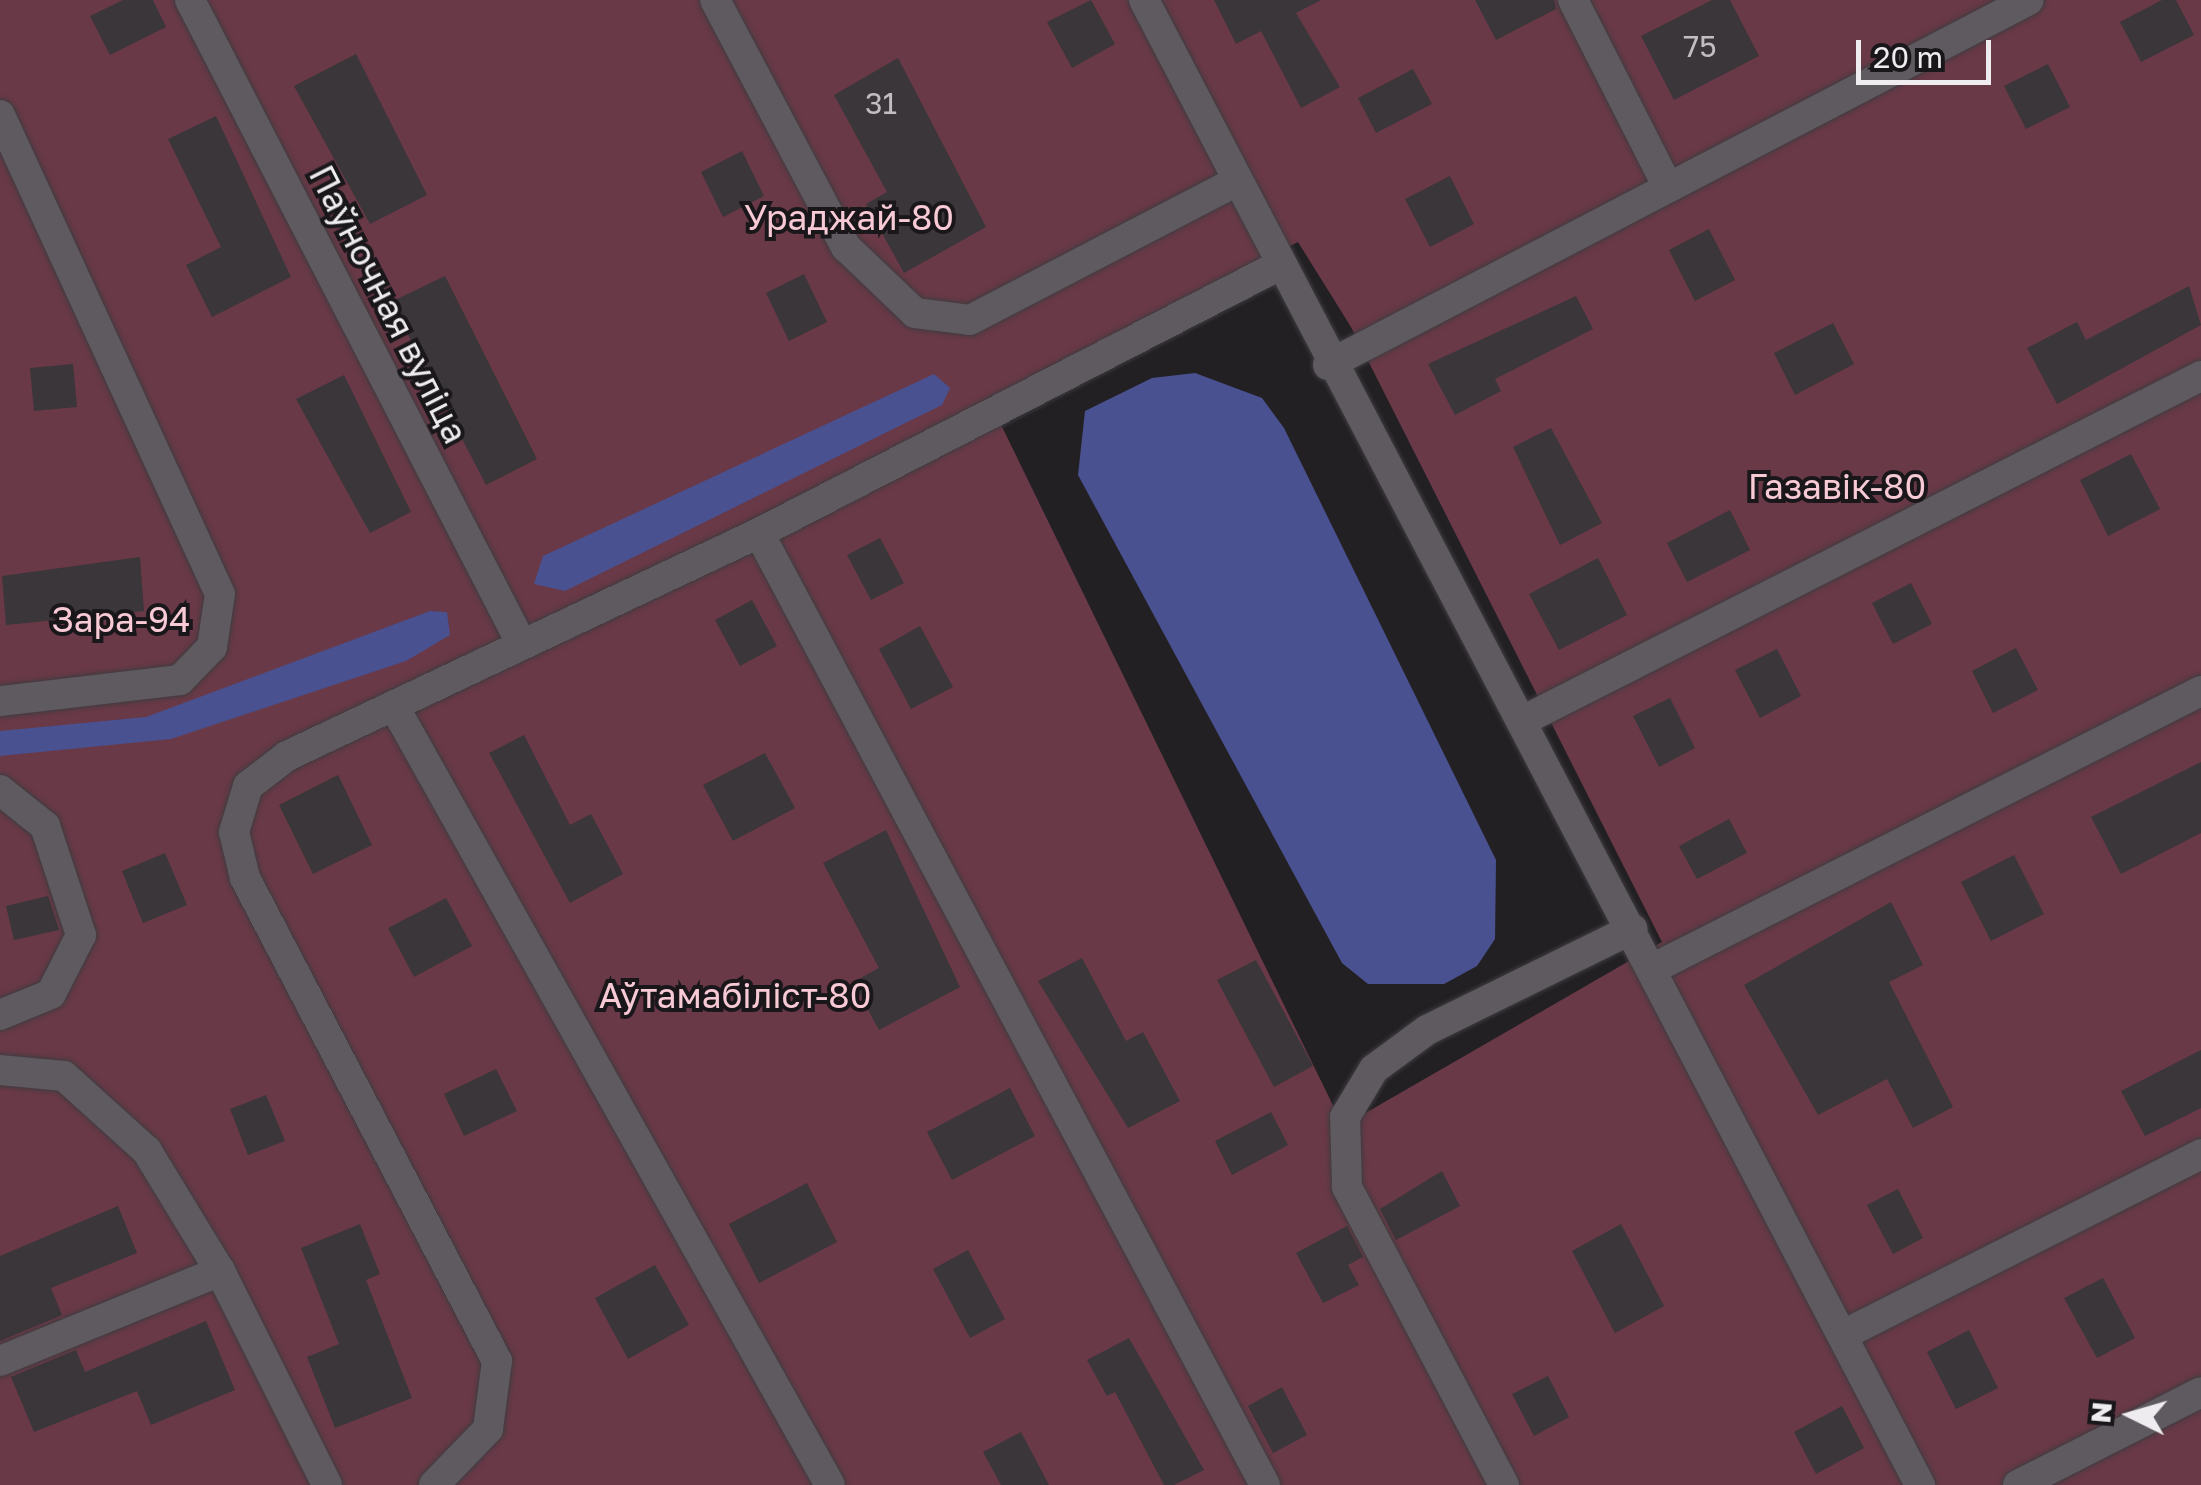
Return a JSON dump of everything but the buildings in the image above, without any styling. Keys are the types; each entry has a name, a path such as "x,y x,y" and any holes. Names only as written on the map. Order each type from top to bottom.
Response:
{"lane":[{"name":"Паўночная вуліца","path":"190,0 521,642"},
{"path":"715,0 846,248 915,313 970,320 1235,182"},
{"path":"1144,0 1328,365 1524,720 1846,1334 1920,1485"},
{"path":"1573,0 1668,187"},
{"path":"1328,365 1668,187 1979,11 2029,0"},
{"path":"0,115 220,594 212,647 180,680 0,700"},
{"path":"434,1485 488,1429 499,1386 494,1350 245,878 234,832 248,786 265,768 395,708 521,642 759,533 1278,266"},
{"path":"1524,720 2201,376"},
{"path":"759,533 1266,1485"},
{"path":"1652,969 2201,691"},
{"path":"395,708 830,1485"},
{"path":"0,790 45,826 80,935 51,994 0,1015"},
{"path":"1504,1485 1347,1187 1345,1117 1374,1069 1427,1030 1632,929"},
{"path":"0,1070 64,1076 118,1116 220,1271 327,1485"},
{"path":"1846,1334 2201,1154"},
{"path":"0,1360 220,1271"},
{"path":"2018,1485 2201,1392"}],"green space":[{"path":"0,0 2201,0 2201,1485 0,1485","holes":["1298,242 1351,327 1662,942 1343,1126 988,398"]}],"water":[{"path":"1195,373 1262,398 1284,428 1496,860 1495,939 1477,966 1444,984 1368,984 1342,963 1078,475 1085,411 1152,378"},
{"path":"934,374 950,388 942,405 565,591 534,584 543,556"},
{"path":"430,611 447,612 450,635 406,661 171,739 0,756 0,731 146,717"}],"park label":[{"name":"Ураджай-80","path":"849,217"},
{"name":"Газавік-80","path":"1837,486"},
{"name":"Зара-94","path":"121,619"},
{"name":"Аўтамабіліст-80","path":"735,995"}]}
